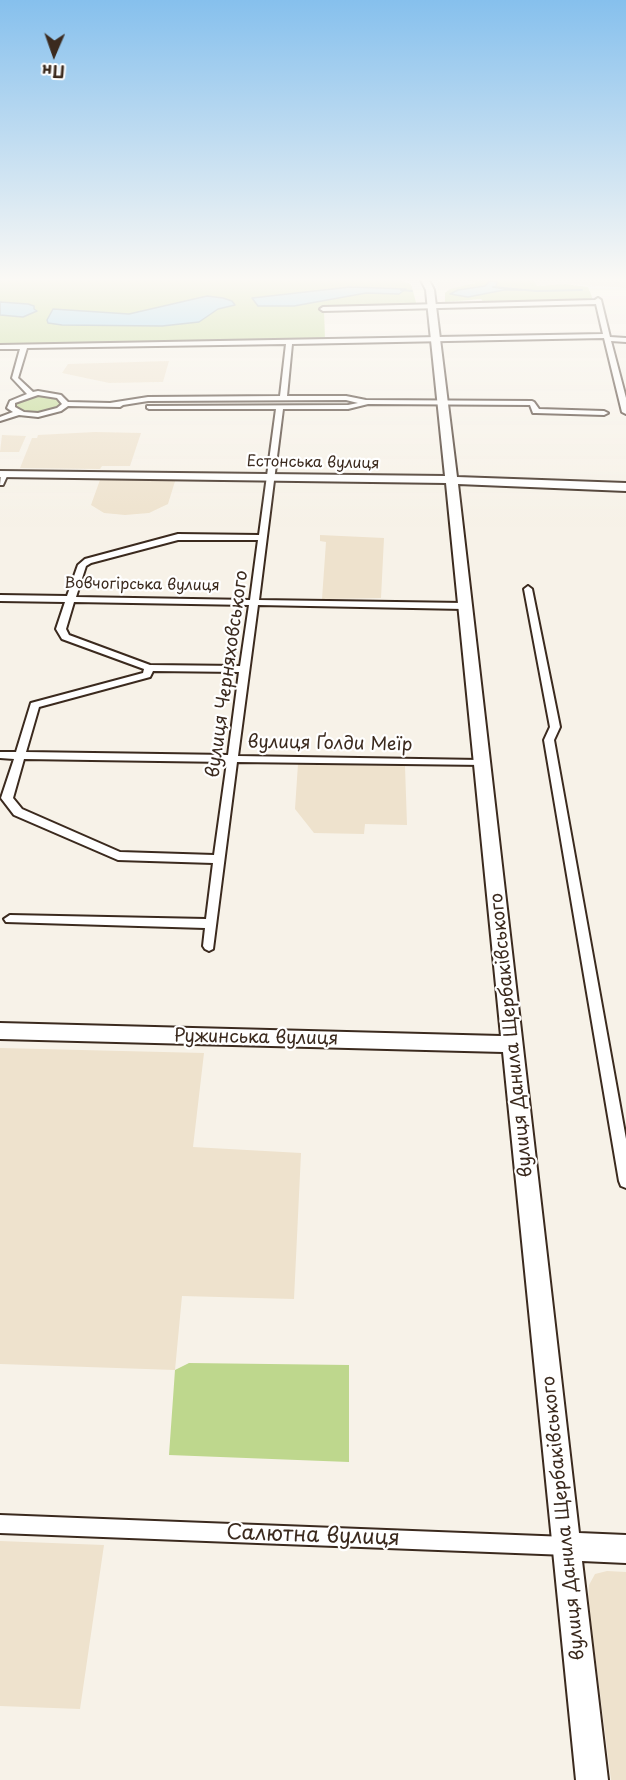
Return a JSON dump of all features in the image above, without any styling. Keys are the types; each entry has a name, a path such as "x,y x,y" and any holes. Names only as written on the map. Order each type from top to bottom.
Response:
{"main road":[{"name":"вулиця Данила Щербаківського","path":"437,361 592,1780"},
{"name":"Естонська вулиця","path":"2,477 451,480 626,486"},
{"name":"Ружинська вулиця","path":"0,1031 512,1044"},
{"name":"Салютна вулиця","path":"567,1546 626,1548"}],"street":[{"path":"20,361 15,378 31,394"},
{"name":"вулиця Черняховського","path":"209,946 286,361"},
{"path":"614,361 626,412"},
{"path":"17,413 11,408 12,402 31,394 53,394 63,398 66,404"},
{"path":"0,419 17,413 45,415 66,404 159,407 281,403 348,407 366,402 532,403 536,411 604,412"},
{"path":"246,669 149,668 65,637 61,628 82,565 88,561 178,537 262,538"},
{"path":"528,589 555,727 549,740 626,1181"},
{"name":"Вовчогірська вулиця","path":"0,598 464,606"},
{"path":"149,668 147,675 35,705 7,798 18,812 118,856 219,859"},
{"name":"вулиця Ґолди Меїр","path":"0,755 480,763"},
{"path":"10,919 212,924"},
{"name":"Салютна вулиця","path":"0,1524 567,1546"}],"shaded area":[{"path":"169,361 163,382 109,383 62,373 68,364"},
{"path":"95,432 141,433 130,466 102,466 100,469 20,468 32,438 37,438 38,435"},
{"path":"2,435 26,436 19,452 0,452"},
{"path":"101,477 176,478 168,504 149,513 125,515 104,513 91,505"},
{"path":"320,535 384,538 381,598 322,599 326,542 320,541"},
{"path":"298,764 405,766 407,825 365,824 364,834 314,833 295,809"},
{"path":"0,1048 204,1053 193,1147 301,1153 294,1299 182,1296 175,1370 0,1364"},
{"path":"0,1541 104,1545 80,1709 0,1706"},
{"path":"607,1571 626,1572 626,1780 611,1780 588,1600 589,1585 595,1574"}],"green space":[{"path":"34,395 55,397 61,401 61,404 55,410 42,413 22,412 15,408 17,402"},
{"path":"189,1363 349,1365 349,1462 169,1455 175,1370"}]}
